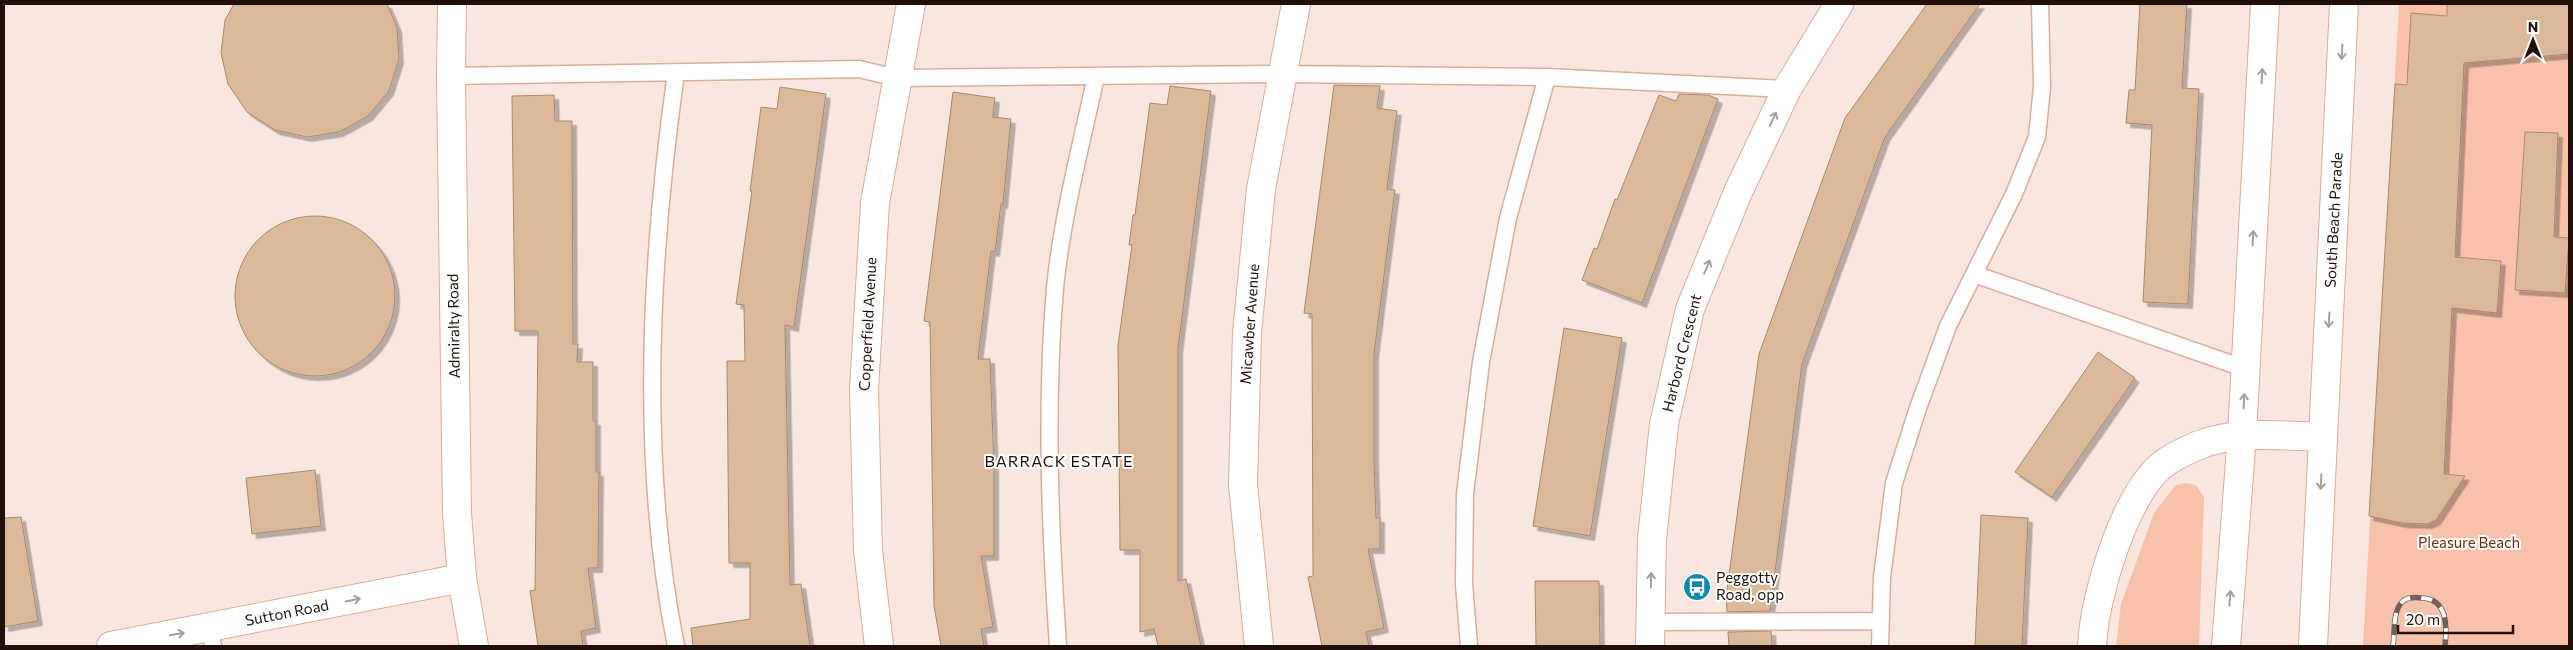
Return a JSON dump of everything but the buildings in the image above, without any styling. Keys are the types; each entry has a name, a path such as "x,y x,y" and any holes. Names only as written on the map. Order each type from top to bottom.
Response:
{"street":[{"name":"Admiralty Road","path":"452,4 451,76 457,513 462,578 474,646"},
{"name":"Copperfield Avenue","path":"879,646 868,550 864,390 875,203 911,4"},
{"name":"Micawber Avenue","path":"1259,646 1243,485 1247,333 1261,189 1296,4"},
{"name":"Harbord Crescent","path":"1650,634 1652,539 1664,424 1690,309 1738,192 1787,89 1839,4"},
{"path":"2226,646 2242,435 2266,4"},
{"name":"South Beach Parade","path":"2313,646 2344,4"},
{"path":"2092,646 2093,627 2115,546 2139,493 2162,465 2199,445 2242,435 2323,437"},
{"name":"Sutton Road","path":"112,646 211,637 462,578"}],"lane":[{"path":"1880,646 1882,577 1894,483 1918,408 1948,326 2014,194 2037,137 2042,87 2040,4"},
{"path":"451,76 859,69 897,78 1284,74 1547,77 1787,89"},
{"path":"676,73 663,168 653,332 655,447 660,531 669,612 676,646"},
{"path":"1058,646 1053,570 1050,402 1055,287 1068,208 1096,76"},
{"path":"1470,646 1464,584 1465,494 1481,362 1508,218 1547,77"},
{"path":"1974,274 2246,369"},
{"path":"1650,634 1880,621"}],"green space":[{"name":"Pleasure Beach","path":"2399,4 2569,4 2569,646 2363,646"},
{"path":"2184,483 2196,485 2204,497 2199,646 2116,646 2121,604 2154,513 2175,486"}],"railway":[{"path":"2393,646 2399,605 2403,601 2415,597 2431,600 2437,603 2441,609 2444,615 2446,631 2445,646"}],"place":[{"name":"Peggotty Road, opp","path":"1697,587"}],"district":[{"name":"BARRACK ESTATE","path":"1059,461"}]}
